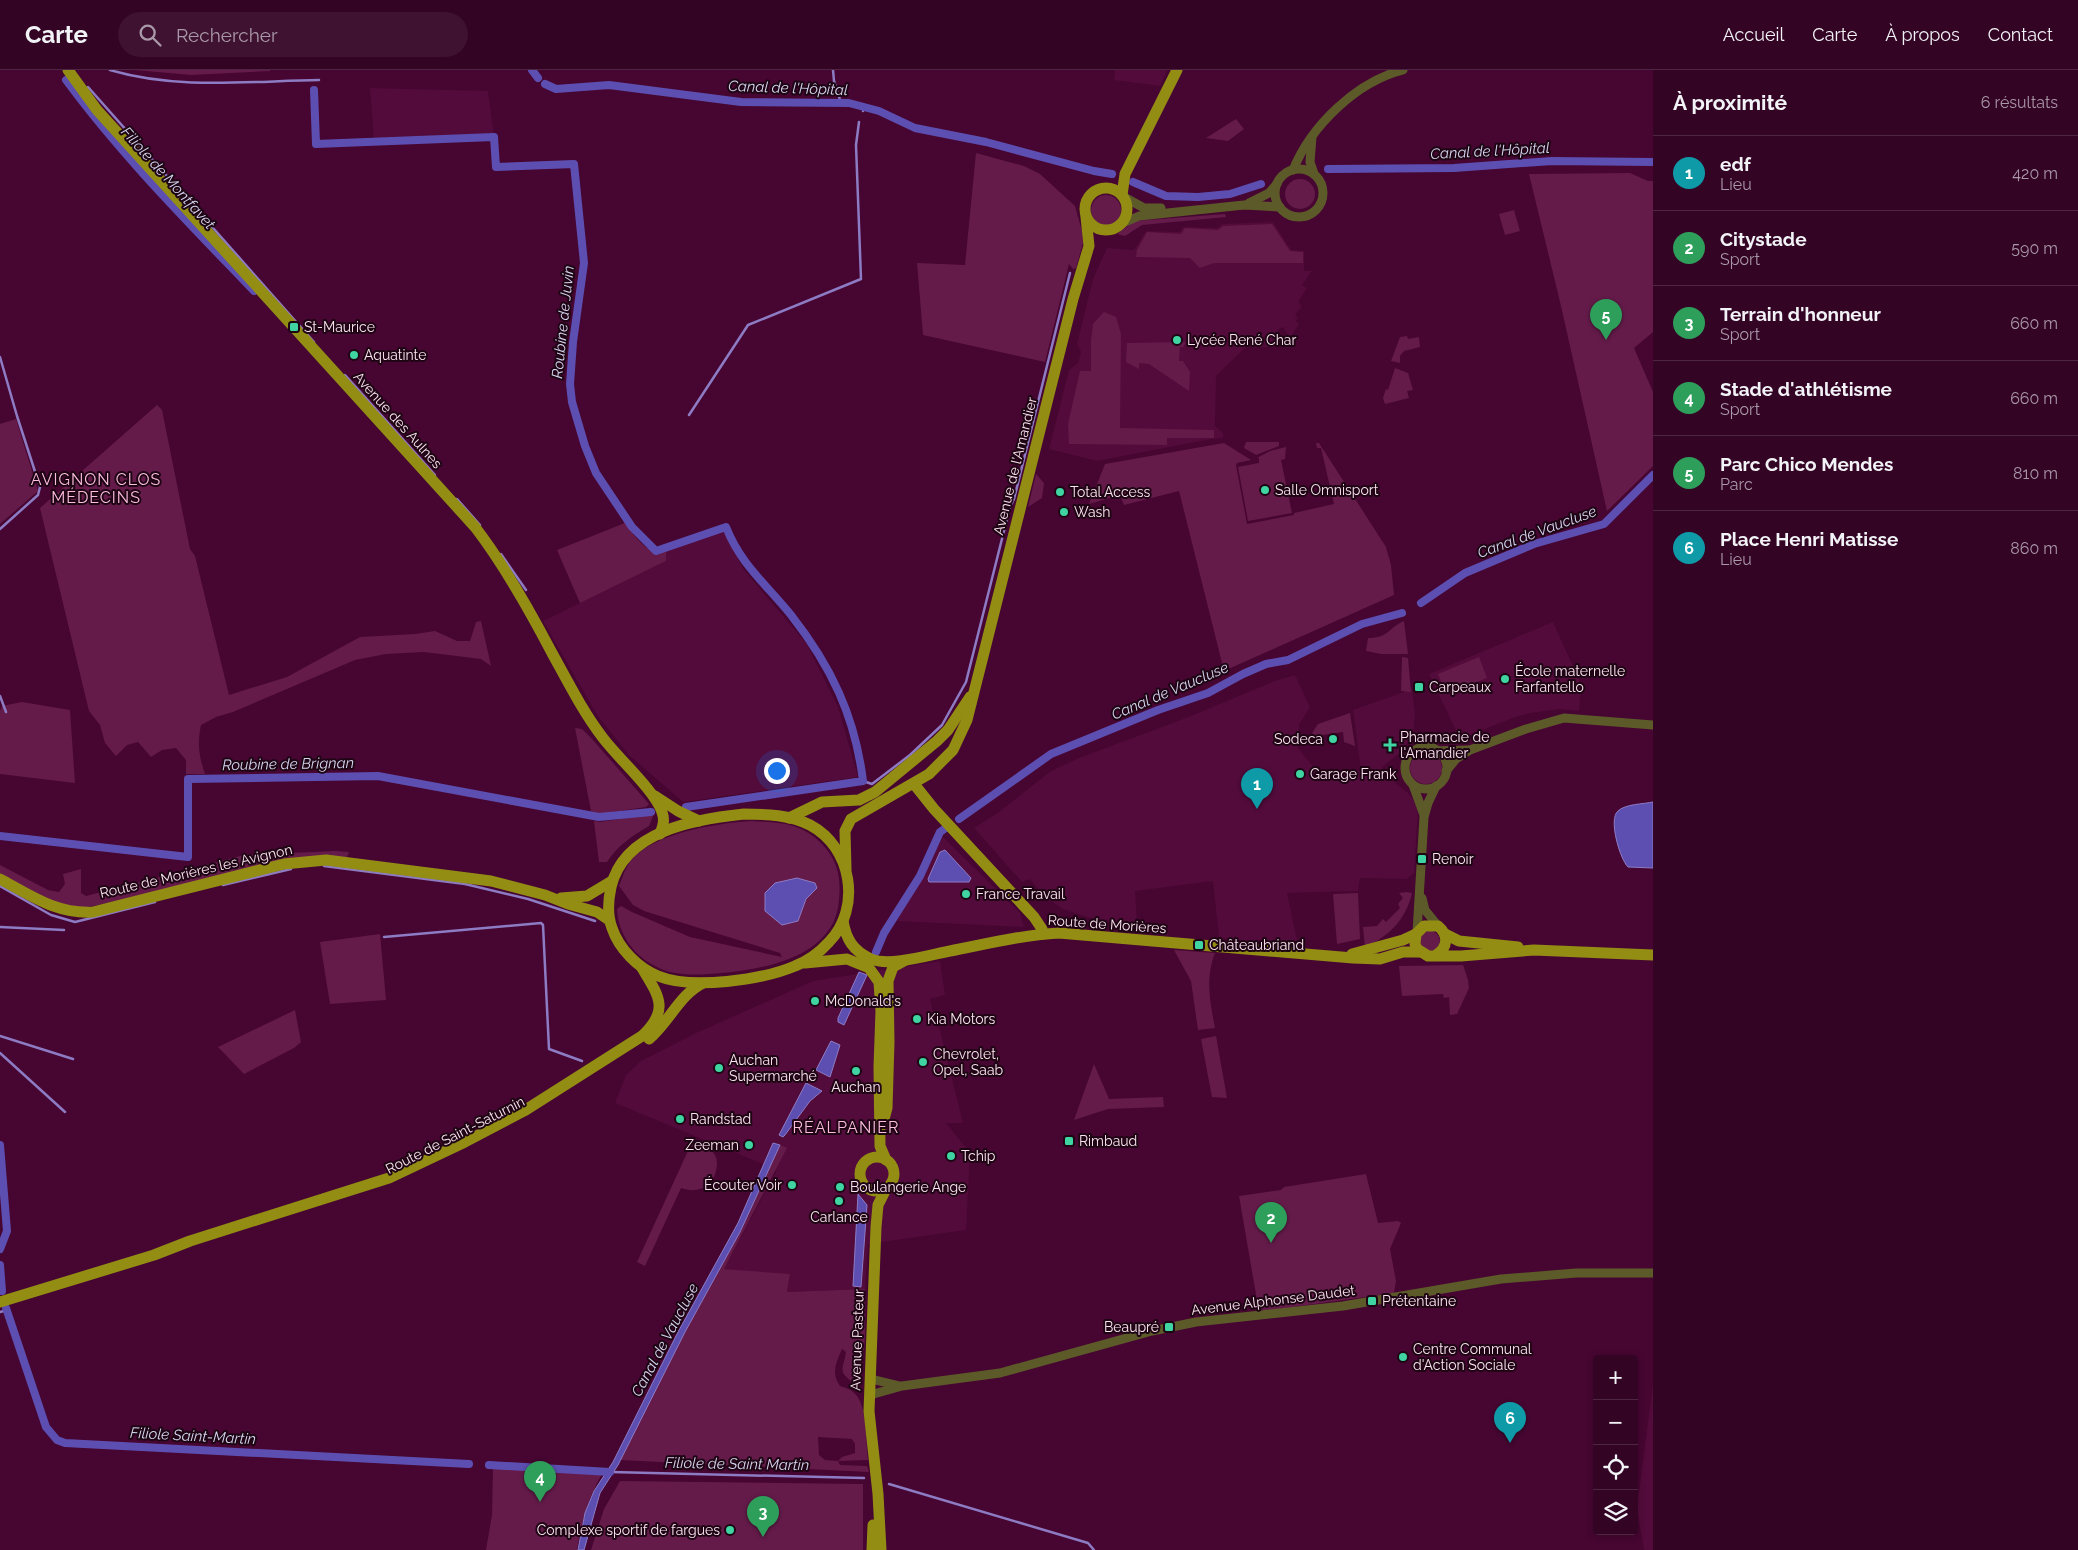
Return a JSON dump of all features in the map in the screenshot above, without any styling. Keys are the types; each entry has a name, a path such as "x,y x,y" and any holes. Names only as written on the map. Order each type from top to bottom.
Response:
{"main road":[{"name":"Avenue des Aulnes","path":"68,70 97,110 475,526 524,601 586,715 619,759 651,793 660,807 664,817 660,834"},
{"path":"1089,246 1123,223 1128,210 1123,196 1125,174 1177,70"},
{"path":"1106,188 1125,174"},
{"path":"1110,230 1096,228 1086,217 1084,211 1087,199 1095,191 1106,188 1112,188 1123,196"},
{"name":"Avenue de l'Amandier","path":"846,869 845,831 851,818 929,774 953,750 967,720 972,693 1073,299 1089,246 1086,217"},
{"name":"Avenue de l'Amandier","path":"788,818 822,802 848,802 866,797 924,754 948,730 972,693"},
{"path":"948,730 936,753 918,769 914,784 1034,917 1042,929 1042,934"},
{"name":"Avenue des Aulnes","path":"651,793 678,811 699,821"},
{"path":"802,963 830,941 843,921 849,893 846,869 838,850 821,832 811,826 775,815 744,814 699,821 660,834 633,849 619,864 612,881 608,904 609,920 624,949 642,968 660,977 670,980 704,982 760,977 802,963 847,959 869,968 879,982 881,1011 879,1067 880,1146 894,1172 893,1181 886,1189 881,1191 870,1190"},
{"name":"Route de Morières les Avignon","path":"0,879 54,908 93,912 284,864 326,860 491,881 597,912 609,920"},
{"path":"553,898 573,899 587,896 612,881"},
{"path":"843,921 846,934 852,946 871,959 888,980"},
{"path":"1534,950 1461,956 1428,956 1420,952 1415,944 1417,933 1424,926 1441,930 1459,941 1534,950 1653,955"},
{"path":"1436,955 1444,949 1446,944 1441,930"},
{"name":"Route de Morières","path":"1333,956 1361,953 1417,933"},
{"name":"Route de Morières","path":"871,959 886,961 909,959 1042,934 1067,934 1380,959 1407,951 1420,952"},
{"path":"880,1130 887,1108 890,1004 888,980 893,967 909,959"},
{"name":"Route de Saint-Saturnin","path":"154,1255 190,1241 389,1178 465,1142 524,1111 642,1036 650,1029 658,1015 659,998 654,986 642,968"},
{"name":"Route de Saint-Saturnin","path":"0,1302 154,1255 192,1246 357,1197 407,1179 536,1111 648,1039 670,1017 688,992 704,982"},
{"path":"878,1205 870,1190 860,1178 862,1167 872,1159 880,1146"},
{"path":"872,1159 886,1160"},
{"name":"Avenue Pasteur","path":"881,1550 870,1424 870,1395 874,1256 878,1205 886,1189"},
{"name":"Avenue Pasteur","path":"872,1550 875,1476"}],"street":[{"path":"1293,170 1297,159 1312,137 1342,104 1387,75 1403,70"},
{"path":"1277,184 1276,200 1280,207 1293,216 1301,217 1314,212 1319,207 1323,194 1319,180 1314,174 1310,162 1312,137"},
{"path":"1244,205 1269,193 1286,173 1293,170 1304,170 1314,174"},
{"path":"1123,196 1139,206 1151,209 1206,210"},
{"path":"1123,223 1139,216 1244,205 1280,207"},
{"path":"1446,771 1456,759 1492,740 1564,718 1653,725"},
{"path":"1424,817 1413,785 1405,770 1410,756 1423,748 1436,751 1458,752 1470,750"},
{"path":"1417,933 1424,817 1436,786 1444,779 1446,771 1444,759 1436,751"},
{"path":"1413,785 1424,789 1436,786"},
{"path":"1420,890 1425,910 1441,930"},
{"name":"Avenue Alphonse Daudet","path":"871,1379 893,1386 902,1386 1000,1373 1152,1331 1196,1322 1349,1305 1501,1279 1576,1273 1653,1273"},
{"name":"Avenue Alphonse Daudet","path":"870,1395 902,1386"}],"shaded area":[{"path":"135,70 270,70 270,71 191,75"},
{"path":"1115,70 1167,70 1160,86 1114,80"},
{"path":"370,88 488,91 494,135 374,139"},
{"path":"1236,119 1244,129 1228,141 1206,138"},
{"path":"976,153 1024,166 1040,174 1075,206 1082,231 1083,243 1076,268 1073,269 1069,264 1045,362 923,335 917,263 965,265"},
{"path":"1630,173 1648,181 1653,181 1653,332 1634,348 1653,392 1653,466 1607,511 1529,174"},
{"path":"1300,179 1306,180 1314,188 1314,200 1306,208 1300,209 1294,208 1286,200 1285,194 1286,188 1294,180"},
{"path":"1106,195 1116,200 1121,210 1116,220 1106,225 1096,220 1091,210 1096,200"},
{"path":"1514,210 1520,231 1505,235 1499,214"},
{"path":"1225,214 1226,217 1142,225 1125,236 1117,234 1134,221"},
{"name":"Lycée René Char","path":"1273,222 1291,250 1304,251 1304,271 1312,271 1302,285 1307,288 1298,302 1302,306 1295,315 1298,318 1296,321 1299,324 1290,338 1283,327 1277,330 1281,338 1277,338 1277,347 1246,347 1216,376 1215,426 1223,433 1223,438 1097,461 1049,449 1069,370 1078,363 1081,352 1077,344 1093,279 1107,248 1134,250 1146,231 1180,232 1183,227 1218,228 1222,224"},
{"path":"1272,224 1290,251 1303,252 1303,263 1214,263 1200,268 1190,258 1136,257 1137,250 1147,232 1181,234 1185,228 1218,230 1223,226"},
{"path":"1104,312 1116,317 1121,334 1120,428 1214,430 1214,438 1167,438 1167,445 1069,444 1068,424 1080,371 1091,371 1093,324"},
{"path":"1407,336 1408,339 1419,337 1420,347 1404,351 1400,356 1400,363 1391,361 1400,337"},
{"path":"1186,342 1183,347 1180,347 1179,361 1183,361 1190,372 1189,391 1149,364 1139,363 1139,369 1126,362 1127,343"},
{"path":"1395,368 1408,373 1413,390 1407,391 1409,398 1385,404 1383,398 1386,389 1388,390"},
{"path":"157,405 162,410 190,549 195,556 229,695 287,677 360,637 435,631 457,641 470,641 476,622 481,621 491,666 481,659 424,652 386,654 355,660 233,712 216,717 201,725 199,750 205,774 186,774 186,760 176,748 162,750 151,757 138,742 127,745 116,756 105,743 100,725 89,711 40,508"},
{"path":"16,419 38,491 0,524 0,424"},
{"path":"1246,442 1279,442 1279,446 1256,455 1244,448"},
{"path":"1224,443 1251,460 1237,463 1236,465 1247,524 1294,515 1294,513 1334,504 1321,448 1317,448 1316,443 1319,443 1386,547 1391,565 1394,595 1224,671 1179,491 1124,505 1120,495 1089,504 1105,464"},
{"name":"Salle Omnisport","path":"1286,447 1285,459 1281,460 1292,513 1248,521 1238,467 1259,463 1259,458 1257,458 1270,451"},
{"path":"1036,474 1044,483 1042,498 1028,507"},
{"path":"625,523 642,544 654,551 666,551 666,561 580,603 557,550"},
{"path":"725,530 744,570 806,643 838,707 858,777 683,802 629,755 597,715 543,621 666,561 666,551"},
{"path":"1404,621 1408,654 1381,654 1366,651 1368,638 1380,636"},
{"name":"École maternelle Farfantello","path":"1553,622 1581,684 1579,711 1559,709 1530,713 1460,739 1429,674"},
{"path":"1402,657 1408,658 1411,692 1401,691"},
{"path":"1479,657 1487,678 1446,694 1438,674"},
{"path":"1295,675 1310,707 1299,725 1298,748 1323,779 1361,770 1353,710 1412,689 1415,714 1413,736 1400,753 1382,767 1383,780 1393,781 1408,793 1418,811 1414,873 1407,879 1360,878 1358,891 1287,893 1298,945 1219,938 1213,881 1135,891 1137,923 1090,918 1063,909 1045,897 1030,879 1022,882 974,828 999,812 1051,771 1079,758 1186,718 1275,681"},
{"path":"22,702 70,710 75,783 0,774 0,711 2,706"},
{"path":"1350,713 1355,746 1344,742 1343,732 1316,736 1312,733 1318,724"},
{"path":"575,728 582,729 592,739 649,804 646,807 599,814 591,811"},
{"path":"1426,752 1432,753 1437,757 1441,762 1441,774 1437,779 1432,783 1426,784 1420,783 1415,779 1411,774 1410,768 1411,762 1415,757 1420,753"},
{"path":"1653,802 1653,868 1628,867 1616,839 1615,815 1625,807"},
{"path":"654,814 649,826 626,841 607,862 599,862 594,821 600,822"},
{"path":"752,821 782,823 802,829 817,839 833,859 839,878 840,891 835,919 825,934 812,947 796,956 778,963 740,971 679,974 663,970 640,956 628,942 620,926 617,909 621,906 690,937 782,957 780,953 644,911 633,905 619,886 628,865 638,854 651,845 703,827"},
{"path":"943,837 1020,913 1024,927 897,921"},
{"path":"945,850 971,878 969,882 929,882 928,879 940,852"},
{"path":"349,852 347,857 82,908 58,904 0,874 0,865 48,890 59,892 65,884 63,874 81,869 81,893 86,896 244,855"},
{"path":"797,878 815,883 817,888 806,899 798,921 782,925 765,911 765,893 775,883"},
{"path":"1358,893 1360,939 1337,944 1333,894"},
{"path":"1399,893 1412,893 1406,911 1396,926 1382,938 1365,947 1363,927 1377,926 1383,919 1386,922 1400,908 1398,904 1403,898"},
{"path":"1430,931 1437,934 1440,941 1437,948 1430,951 1423,948 1420,941 1423,934"},
{"path":"380,934 386,1000 330,1004 320,942"},
{"path":"1174,950 1215,953 1209,981 1215,1028 1198,1030 1191,981"},
{"path":"940,961 945,995 930,999 936,1027 939,1026 963,1123 946,1123 970,1153 966,1230 868,1244 865,1289 787,1292 790,1275 724,1269 777,1170 615,1103 626,1075 641,1061 696,1033 813,981"},
{"path":"1463,965 1469,988 1457,1014 1450,1015 1449,997 1444,998 1443,994 1402,996 1399,966"},
{"path":"859,972 867,975 844,1025 838,1022 838,1018"},
{"path":"295,1010 301,1042 294,1048 244,1074 218,1047"},
{"path":"1216,1036 1227,1098 1212,1097 1201,1039"},
{"path":"831,1041 840,1045 830,1077 816,1070"},
{"path":"1094,1064 1109,1099 1163,1097 1164,1107 1108,1109 1074,1120"},
{"path":"806,1083 822,1091 810,1101 783,1137 779,1135"},
{"path":"693,1140 708,1148 716,1157 716,1169 711,1185 696,1190 681,1188 645,1266 637,1262"},
{"path":"773,1143 780,1145 740,1232 685,1332 618,1465 600,1493 584,1550 578,1550 585,1513 594,1491 613,1462 678,1332 738,1223"},
{"path":"780,1145 787,1148 724,1269 790,1274 787,1292 865,1289 864,1345 859,1377 851,1381 844,1374 843,1368 846,1352 842,1349 836,1363 835,1372 840,1386 854,1392 863,1409 868,1460 838,1461 840,1465 867,1466 869,1472 620,1460 685,1332 740,1232","holes":["818,1437 852,1439 855,1444 855,1453 842,1457 838,1461 825,1460 819,1455"]},
{"path":"1366,1174 1378,1223 1398,1221 1401,1223 1390,1249 1396,1281 1394,1293 1264,1311 1258,1306 1239,1196"},
{"path":"858,1194 867,1205 861,1287 853,1286"},
{"path":"1653,1384 1653,1550 1644,1550 1638,1514 1638,1500"},
{"path":"493,1467 602,1474 586,1511 577,1550 486,1550 492,1515"},
{"name":"Complexe sportif de fargues","path":"620,1481 863,1484 863,1550 591,1550 604,1509"}],"waterway":[{"path":"110,70 135,76 187,82 240,83 319,80"},
{"name":"Canal de l'Hôpital","path":"532,70 538,78"},
{"path":"833,70 834,81 841,103"},
{"name":"Filiole de Montfavet","path":"66,80 133,162 254,291"},
{"name":"Canal de l'Hôpital","path":"545,84 556,89 609,85 741,102 849,103 879,111 915,128 986,142 1094,171 1112,174"},
{"path":"88,87 314,342"},
{"name":"Roubine de Juvin","path":"314,90 316,144 494,137 496,167 574,164 584,263 573,342 570,384 572,402 585,446 596,473 632,527 656,551 726,527 739,552 755,574 791,615 818,653 839,693 847,713 859,757 863,781 686,807"},
{"name":"Canal de l'Hôpital","path":"863,111 865,106"},
{"path":"689,415 748,325 861,279 856,145 859,122"},
{"name":"Canal de l'Hôpital","path":"1328,169 1454,168 1552,161 1653,162"},
{"name":"Canal de l'Hôpital","path":"1133,182 1166,196 1198,197 1230,194 1261,184"},
{"path":"863,781 872,784 910,755 942,725 966,682 1070,273"},
{"path":"0,357 40,487 38,495 0,529"},
{"path":"345,375 435,475"},
{"name":"Canal de Vaucluse","path":"1421,603 1465,573 1534,544 1604,524 1653,475"},
{"path":"457,499 480,525"},
{"path":"501,554 526,590"},
{"name":"Canal de Vaucluse","path":"959,819 1051,754 1158,710 1208,693 1266,664 1288,660 1362,624 1402,613"},
{"path":"0,696 6,712"},
{"name":"Roubine de Brignan","path":"0,836 188,857 188,779 378,776 599,817 651,812"},
{"name":"Canal de Vaucluse","path":"876,952 884,933 920,876 940,832 947,827"},
{"path":"324,866 465,884 528,899 595,921"},
{"path":"223,885 291,869"},
{"path":"0,886 51,915 75,922 155,902"},
{"path":"384,937 541,923 543,925 549,1049 582,1061"},
{"path":"0,927 64,930"},
{"path":"0,1036 73,1059"},
{"path":"0,1053 65,1112"},
{"name":"Filiole Saint-Martin","path":"0,1145 7,1231 0,1249"},
{"name":"Filiole Saint-Martin","path":"0,1265 2,1291"},
{"name":"Filiole Saint-Martin","path":"6,1308 46,1427 57,1440 65,1443 469,1464"},
{"name":"Filiole Saint-Martin","path":"0,1312 7,1310"},
{"name":"Filiole Saint-Martin","path":"489,1465 610,1472"},
{"name":"Filiole de Saint Martin","path":"611,1472 864,1478"},
{"name":"Filiole de Saint Martin","path":"889,1484 1088,1543 1094,1550"}],"place":[{"name":"St-Maurice","path":"294,327"},
{"name":"Lycée René Char","path":"1177,340"},
{"name":"Parc Chico Mendes","path":"1606,340"},
{"name":"Aquatinte","path":"354,355"},
{"name":"Salle Omnisport","path":"1265,490"},
{"name":"Total Access","path":"1060,492"},
{"name":"Wash","path":"1064,512"},
{"name":"École maternelle Farfantello","path":"1505,679"},
{"name":"Carpeaux","path":"1419,687"},
{"name":"Sodeca","path":"1333,739"},
{"name":"Pharmacie de l'Amandier","path":"1390,745"},
{"name":"Garage Frank","path":"1300,774"},
{"name":"edf","path":"1257,809"},
{"name":"Renoir","path":"1422,859"},
{"name":"France Travail","path":"966,894"},
{"name":"Châteaubriand","path":"1199,945"},
{"name":"McDonald's","path":"815,1001"},
{"name":"Kia Motors","path":"917,1019"},
{"name":"Chevrolet, Opel, Saab","path":"923,1062"},
{"name":"Auchan Supermarché","path":"719,1068"},
{"name":"Auchan","path":"856,1071"},
{"name":"Randstad","path":"680,1119"},
{"name":"Rimbaud","path":"1069,1141"},
{"name":"Zeeman","path":"749,1145"},
{"name":"Tchip","path":"951,1156"},
{"name":"Écouter Voir","path":"792,1185"},
{"name":"Boulangerie Ange","path":"840,1187"},
{"name":"Carlance","path":"839,1201"},
{"name":"Citystade","path":"1271,1243"},
{"name":"Prétentaine","path":"1372,1301"},
{"name":"Beaupré","path":"1169,1327"},
{"name":"Centre Communal d'Action Sociale","path":"1403,1357"},
{"name":"Place Henri Matisse","path":"1510,1443"},
{"name":"Stade d'athlétisme","path":"540,1502"},
{"name":"Complexe sportif de fargues","path":"730,1530"},
{"name":"Terrain d'honneur","path":"763,1537"}],"district":[{"name":"AVIGNON CLOS MÉDECINS","path":"96,488"},
{"name":"RÉALPANIER","path":"846,1127"}]}
